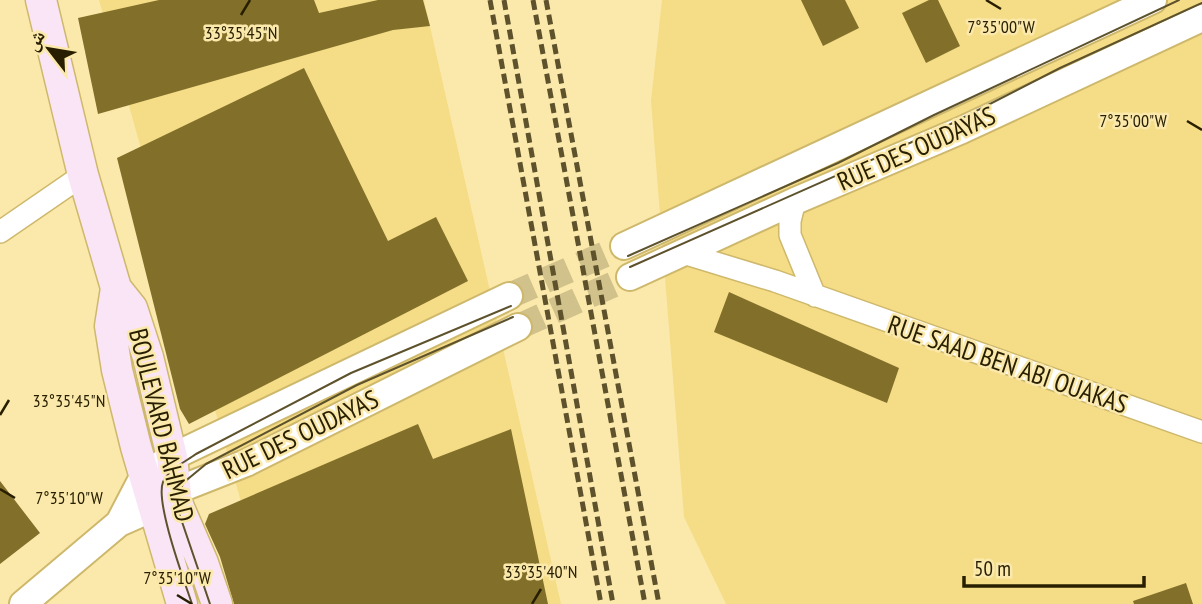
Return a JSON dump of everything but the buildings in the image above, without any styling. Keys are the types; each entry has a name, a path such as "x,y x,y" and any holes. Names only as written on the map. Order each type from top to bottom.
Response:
{"main road":[{"name":"BOULEVARD BAHMAD","path":"41,0 83,175 116,288 132,308 148,357 172,457 164,500 182,604"},
{"name":"BOULEVARD BAHMAD","path":"116,288 111,314 111,336 122,397 144,475 164,500 177,503 217,604"}],"street":[{"name":"RUE DES OUDAYAS","path":"624,246 1153,0"},
{"name":"RUE DES OUDAYAS","path":"630,277 795,201 962,130 1202,18"},
{"path":"0,232 83,175"},
{"path":"795,201 789,229 815,296"},
{"name":"RUE SAAD BEN ABI OUAKAS","path":"683,253 815,296 1202,432"},
{"name":"RUE DES OUDAYAS","path":"119,523 144,475 172,457 509,296"},
{"name":"RUE DES OUDAYAS","path":"119,523 246,463 518,327"},
{"path":"23,604 119,523"}],"shaded area":[{"path":"99,0 424,0 561,604 270,604"},
{"path":"662,0 1202,0 1202,604 726,604 684,517 651,101"}],"tunnel":[{"path":"509,296 624,246"},
{"path":"518,327 630,277"}],"tram line":[{"path":"628,256 838,163 1179,0"},
{"path":"630,267 939,130 1060,68 1202,3"},
{"path":"192,604 163,506 163,482 169,473 196,454 351,373 511,306"},
{"path":"210,604 179,513 177,503 183,483 206,464 357,385 513,317"}],"railway":[{"path":"490,0 601,604"},
{"path":"504,0 613,604"},
{"path":"533,0 645,604"},
{"path":"546,0 659,604"}]}
